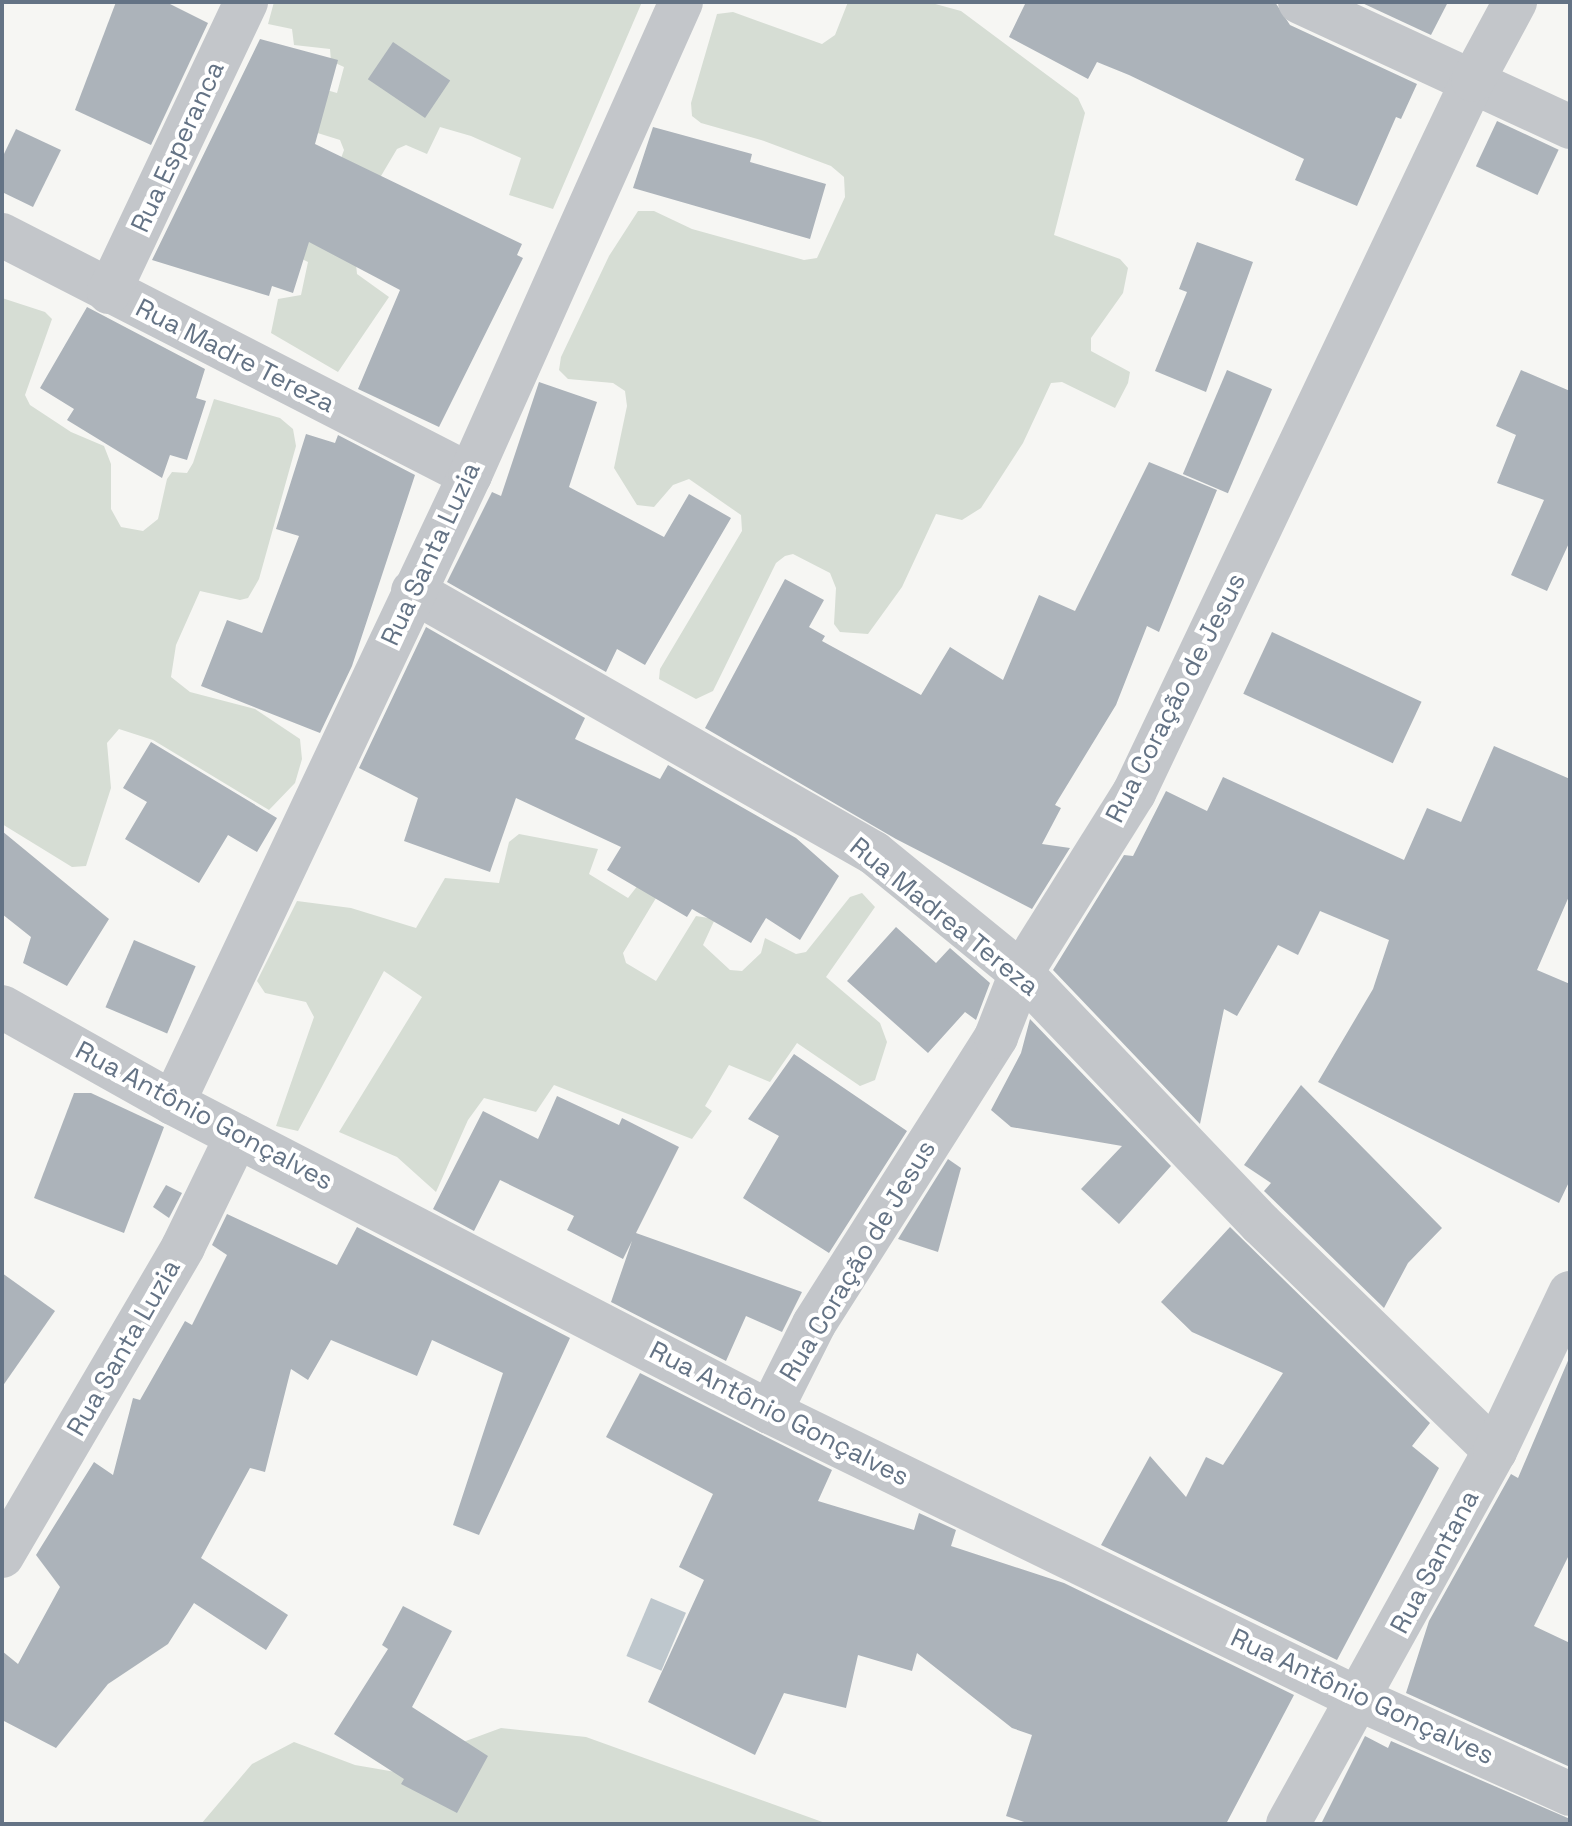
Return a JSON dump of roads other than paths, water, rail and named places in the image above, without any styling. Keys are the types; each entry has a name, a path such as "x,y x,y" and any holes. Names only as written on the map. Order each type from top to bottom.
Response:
{"street":[{"name":"Rua Esperanca","path":"109,292 246,2"},
{"name":"Rua Santa Luzia","path":"173,1103 470,475 681,2"},
{"path":"1300,2 1570,127"},
{"name":"Rua Coração de Jesus","path":"770,1412 814,1324 996,1037 1021,973 1134,793 1473,80 1515,2"},
{"name":"Rua Madre Tereza","path":"2,235 470,475"},
{"name":"Rua Madrea Tereza","path":"413,591 874,853 1021,973 1261,1224 1495,1451"},
{"name":"Rua Antônio Gonçalves","path":"2,1007 173,1103 770,1412 1361,1700 1570,1794"},
{"name":"Rua Santa Luzia","path":"2,1556 183,1247 237,1136"},
{"name":"Rua Santana","path":"1288,1824 1361,1700 1495,1451 1570,1293"}]}
